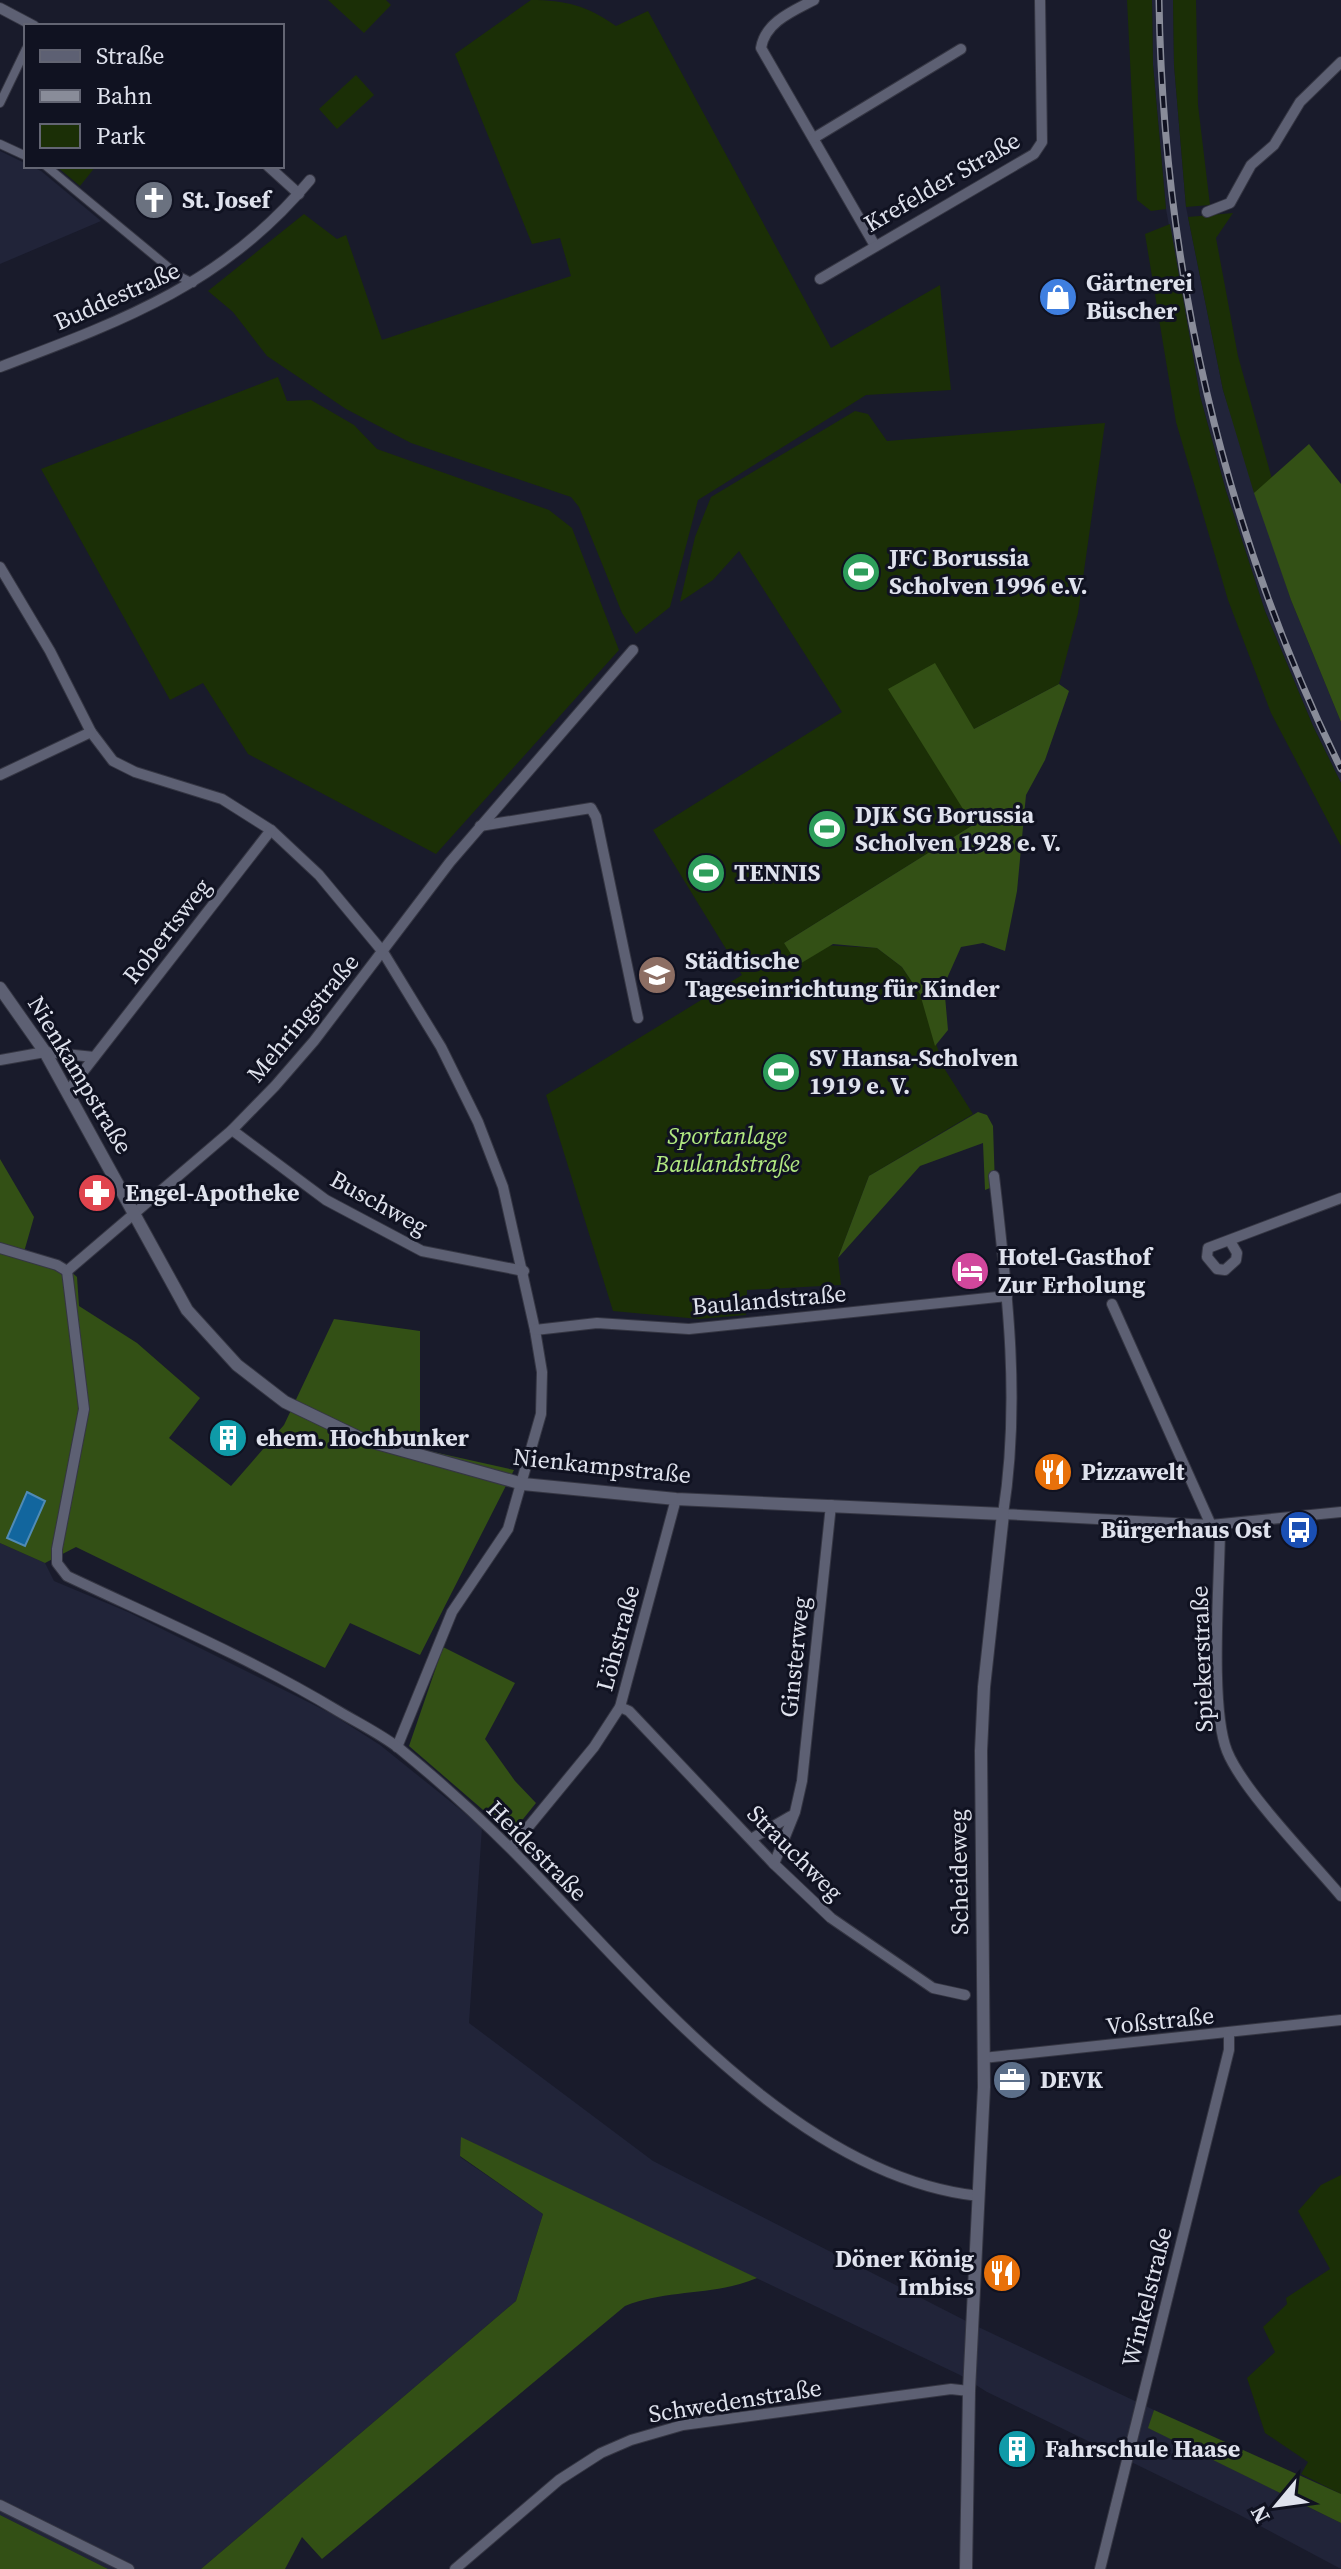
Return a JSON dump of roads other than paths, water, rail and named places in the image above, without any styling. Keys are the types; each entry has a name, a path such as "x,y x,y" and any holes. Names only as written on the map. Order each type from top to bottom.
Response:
{"street":[{"path":"814,0 781,18 766,32 761,48 874,244"},
{"name":"Krefelder Straße","path":"820,279 874,244 1034,154 1042,142 1040,0"},
{"path":"0,8 30,24"},
{"path":"814,138 961,49"},
{"path":"0,103 24,53"},
{"path":"1207,212 1230,203 1251,165 1274,145 1300,102 1341,62"},
{"path":"0,144 24,155"},
{"path":"48,168 179,276 194,284"},
{"path":"270,168 299,194"},
{"name":"Buddestraße","path":"0,367 105,328 194,284 257,235 310,180"},
{"path":"0,567 50,651 91,732 113,761 135,772 222,799 271,830 319,875 383,952 441,1047 478,1122 503,1187 535,1330 542,1372 541,1414 508,1529 452,1612 397,1747"},
{"name":"Mehringstraße","path":"67,1271 232,1130 314,1041 480,826 633,650"},
{"path":"0,775 91,732"},
{"path":"480,826 591,808 596,817 638,1018"},
{"name":"Robertsweg","path":"68,1091 271,830"},
{"name":"Nienkampstraße","path":"0,988 68,1091 187,1310 237,1365 285,1402 362,1439 523,1484 676,1499 1003,1514"},
{"path":"0,1060 45,1052 94,1057"},
{"name":"Buschweg","path":"232,1130 326,1200 422,1251 524,1271"},
{"name":"Scheideweg","path":"966,2569 969,2391 983,2058 981,1751 984,1687 1012,1447 1007,1296 994,1176"},
{"path":"1230,1241 1341,1198"},
{"path":"0,1248 57,1265 67,1271"},
{"name":"Heidestraße","path":"67,1271 84,1409 57,1549 57,1563 67,1576 308,1692 397,1747 511,1848 617,1963 735,2074 854,2157 910,2181 979,2196"},
{"name":"Baulandstraße","path":"535,1330 597,1323 689,1329 1007,1296"},
{"path":"1112,1304 1215,1525"},
{"name":"Löhstraße","path":"511,1848 594,1747 620,1707 676,1499"},
{"name":"Ginsterweg","path":"774,1864 795,1812 802,1781 831,1505"},
{"path":"1003,1514 1215,1525 1341,1512"},
{"name":"Spiekerstraße","path":"1215,1525 1219,1711 1227,1751 1242,1777 1341,1896"},
{"name":"Strauchweg","path":"620,1707 629,1711 774,1864 831,1918 933,1988 965,1995"},
{"path":"751,1839 786,1821 795,1812"},
{"name":"Voßstraße","path":"983,2058 1341,2020"},
{"name":"Winkelstraße","path":"1100,2569 1226,2063 1229,2034"},
{"name":"Schwedenstraße","path":"455,2569 559,2480 601,2453 631,2440 683,2425 951,2389 969,2391"},
{"path":"0,2505 129,2569"}],"water":[{"path":"27,1492 45,1501 25,1546 7,1538"}],"railway":[{"path":"1159,0 1163,100 1173,199 1187,297 1207,395 1263,585 1299,678 1341,769"}],"place":[{"name":"St. Josef","path":"154,200"},
{"name":"Gärtnerei Büscher","path":"1058,297"},
{"name":"JFC Borussia Scholven 1996 e.V.","path":"861,572"},
{"name":"DJK SG Borussia Scholven 1928 e. V.","path":"827,829"},
{"name":"TENNIS","path":"706,873"},
{"name":"Städtische Tageseinrichtung für Kinder","path":"657,975"},
{"name":"SV Hansa-Scholven 1919 e. V.","path":"781,1072"},
{"name":"Engel-Apotheke","path":"97,1193"},
{"name":"Hotel-Gasthof Zur Erholung","path":"970,1271"},
{"name":"ehem. Hochbunker","path":"228,1438"},
{"name":"Pizzawelt","path":"1053,1472"},
{"name":"Bürgerhaus Ost","path":"1299,1530"},
{"name":"DEVK","path":"1012,2080"},
{"name":"Döner König Imbiss","path":"1002,2273"},
{"name":"Fahrschule Haase","path":"1017,2449"}],"park label":[{"name":"Sportanlage Baulandstraße","path":"727,1150"}]}
